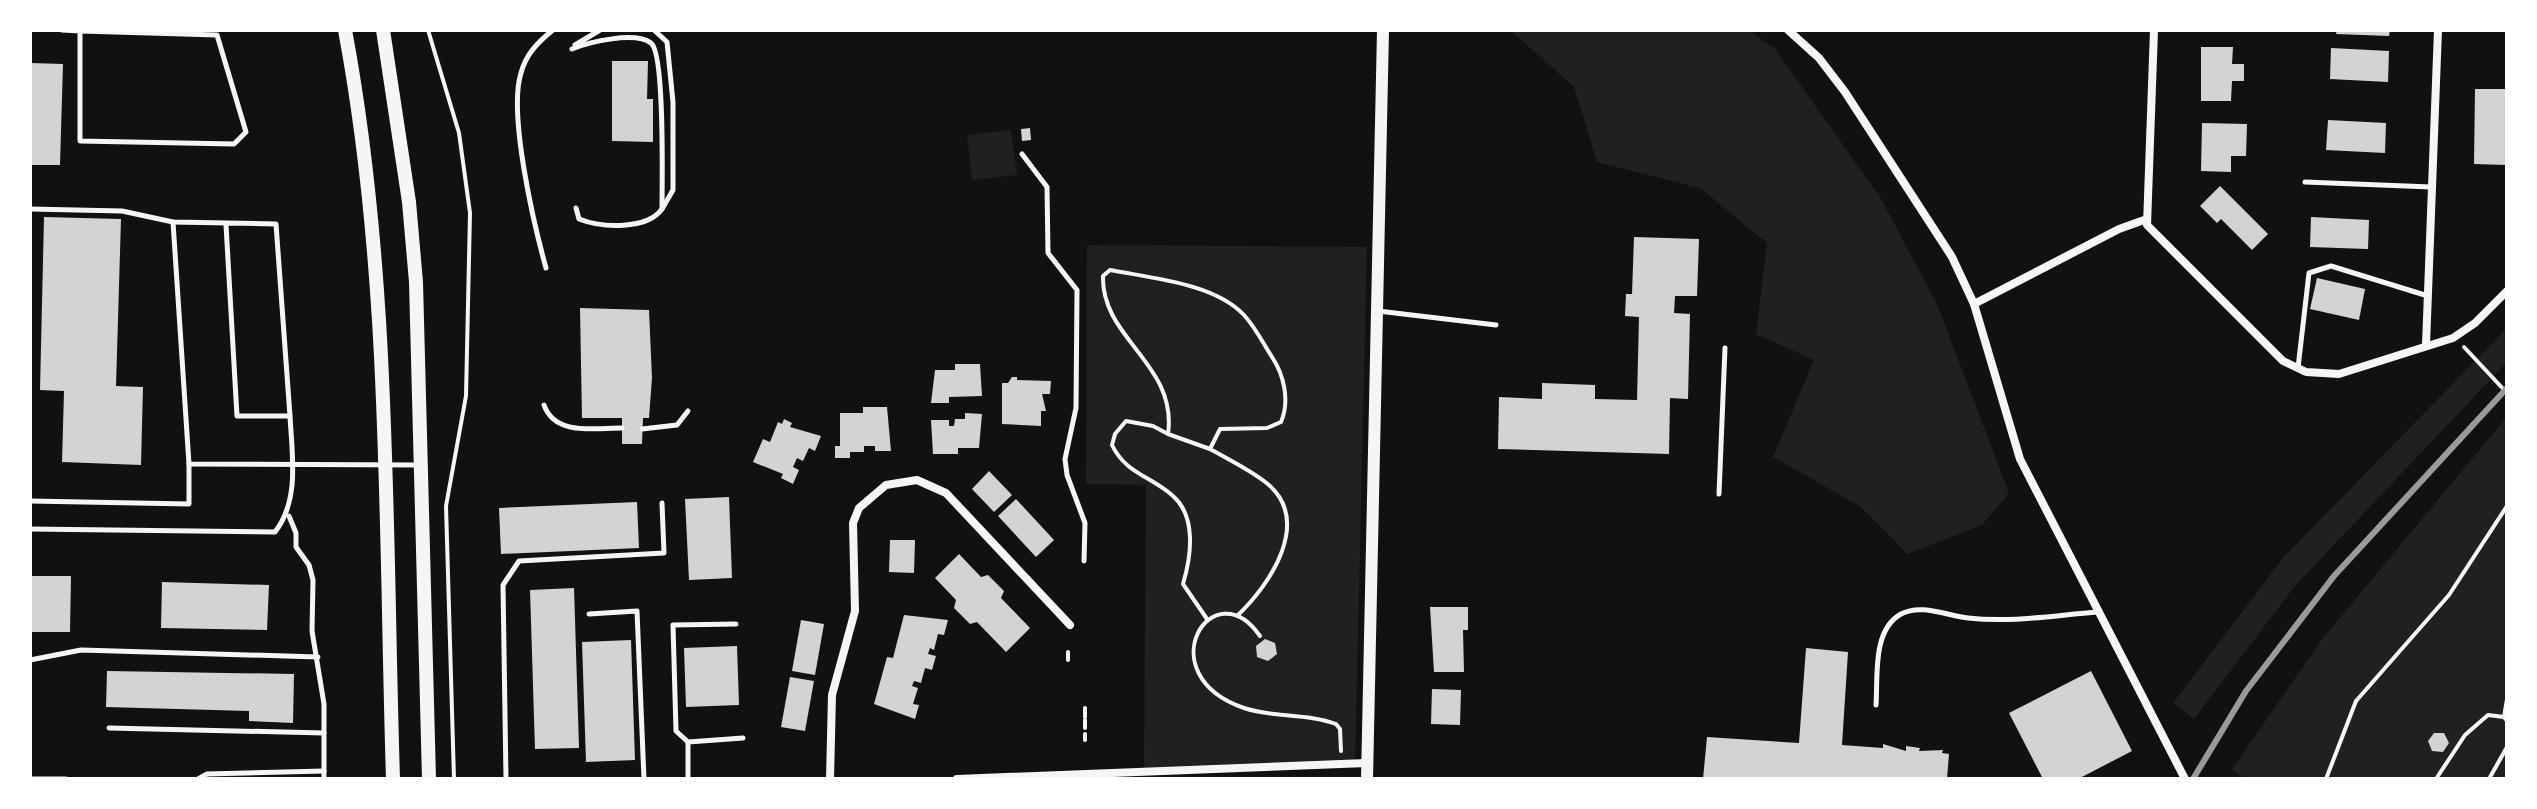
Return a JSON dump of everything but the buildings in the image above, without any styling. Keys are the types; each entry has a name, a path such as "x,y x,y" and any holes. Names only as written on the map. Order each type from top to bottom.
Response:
{"main road":[{"path":"345,30 370,206 384,467 393,779"},
{"path":"383,30 409,202 416,282 429,779"}],"street":[{"path":"1367,779 1383,30"},
{"path":"1788,30 1819,58 1845,92 1952,257 1974,304 2020,459 2185,779"},
{"path":"2154,30 2147,219 2152,233 2283,361 2298,369 2322,375 2339,374 2453,338 2475,323 2507,291"},
{"path":"2426,345 2438,30"},
{"path":"1974,304 2119,229 2147,219"},
{"path":"830,779 832,695 855,611 857,583 850,539 853,523 859,508 886,485 917,480 946,493 1070,625"},
{"path":"957,779 1367,763"}],"lane":[{"path":"62,30 80,30 217,35 246,132 234,144 80,141 80,30"},
{"path":"546,268 531,209 517,88 531,51 553,30"},
{"path":"600,30 572,49 607,39 639,39 652,44 658,52 662,113 662,209"},
{"path":"576,208 579,219 589,223 644,223 671,199 673,102 667,42 654,30"},
{"path":"1022,154 1047,187 1048,253 1077,290 1076,408 1065,459 1067,475 1085,523 1084,561"},
{"path":"2305,182 2432,187"},
{"path":"30,209 122,211 173,222 276,224 293,467 288,515 296,533 296,547 309,565 313,580 312,631 318,657 324,779"},
{"path":"30,501 189,504 173,222"},
{"path":"226,225 237,416 290,416"},
{"path":"2298,369 2309,273 2331,266 2428,296"},
{"path":"1378,311 1496,325"},
{"path":"1719,494 1725,348"},
{"path":"544,405 549,419 563,427 622,428"},
{"path":"642,429 677,425 688,411"},
{"path":"189,464 293,467 421,465"},
{"path":"506,779 503,585 519,561 664,553 662,503"},
{"path":"30,529 275,532 288,515"},
{"path":"1876,705 1880,640 1900,614 1919,609 1970,618 1997,618 2073,617 2098,612"},
{"path":"589,614 637,611 644,779"},
{"path":"736,624 673,625 676,731 688,742 743,738"},
{"path":"30,660 81,650 318,657"},
{"path":"109,728 324,733"},
{"path":"688,742 688,779"},
{"path":"198,779 207,774 324,771"},
{"path":"31,779 66,779"}],"path":[{"path":"428,30 459,133 470,213 466,396 446,506 454,779"},
{"path":"1168,434 1169,402 1156,372 1133,347 1103,294 1103,276 1110,270 1137,276 1164,277 1242,312 1279,367 1286,402 1281,422 1267,428 1220,429 1210,449"},
{"path":"2453,338 2507,393"},
{"path":"1207,619 1183,584 1191,552 1182,508 1174,496 1127,468 1112,445 1126,421 1153,426 1210,449 1266,481 1279,498 1287,527 1281,557 1271,579 1237,616"},
{"path":"2326,779 2356,701 2449,595 2507,506"},
{"path":"1260,636 1237,616 1221,614 1207,619 1200,626 1193,645 1202,682 1211,693 1256,712 1336,724 1340,729 1342,765"},
{"path":"1068,652 1068,660"},
{"path":"2436,779 2475,724 2488,715 2505,719 2507,699"},
{"path":"1085,708 1085,740"},
{"path":"2489,779 2507,747"}],"shaded area":[{"path":"1510,30 1749,30 1775,49 1880,197 1937,304 2009,493 1982,525 1907,554 1861,507 1773,457 1814,360 1756,334 1767,243 1700,188 1597,162 1574,87"},
{"path":"1011,130 1017,175 972,180 967,135"},
{"path":"1087,245 1367,247 1355,765 1144,772 1146,485 1086,484"},
{"path":"2507,328 2507,362 2295,586 2194,719 2173,703 2283,558"},
{"path":"2507,417 2505,779 2244,779 2232,769 2323,638"}],"railway":[{"path":"2193,779 2246,691 2334,576 2507,388"}]}
